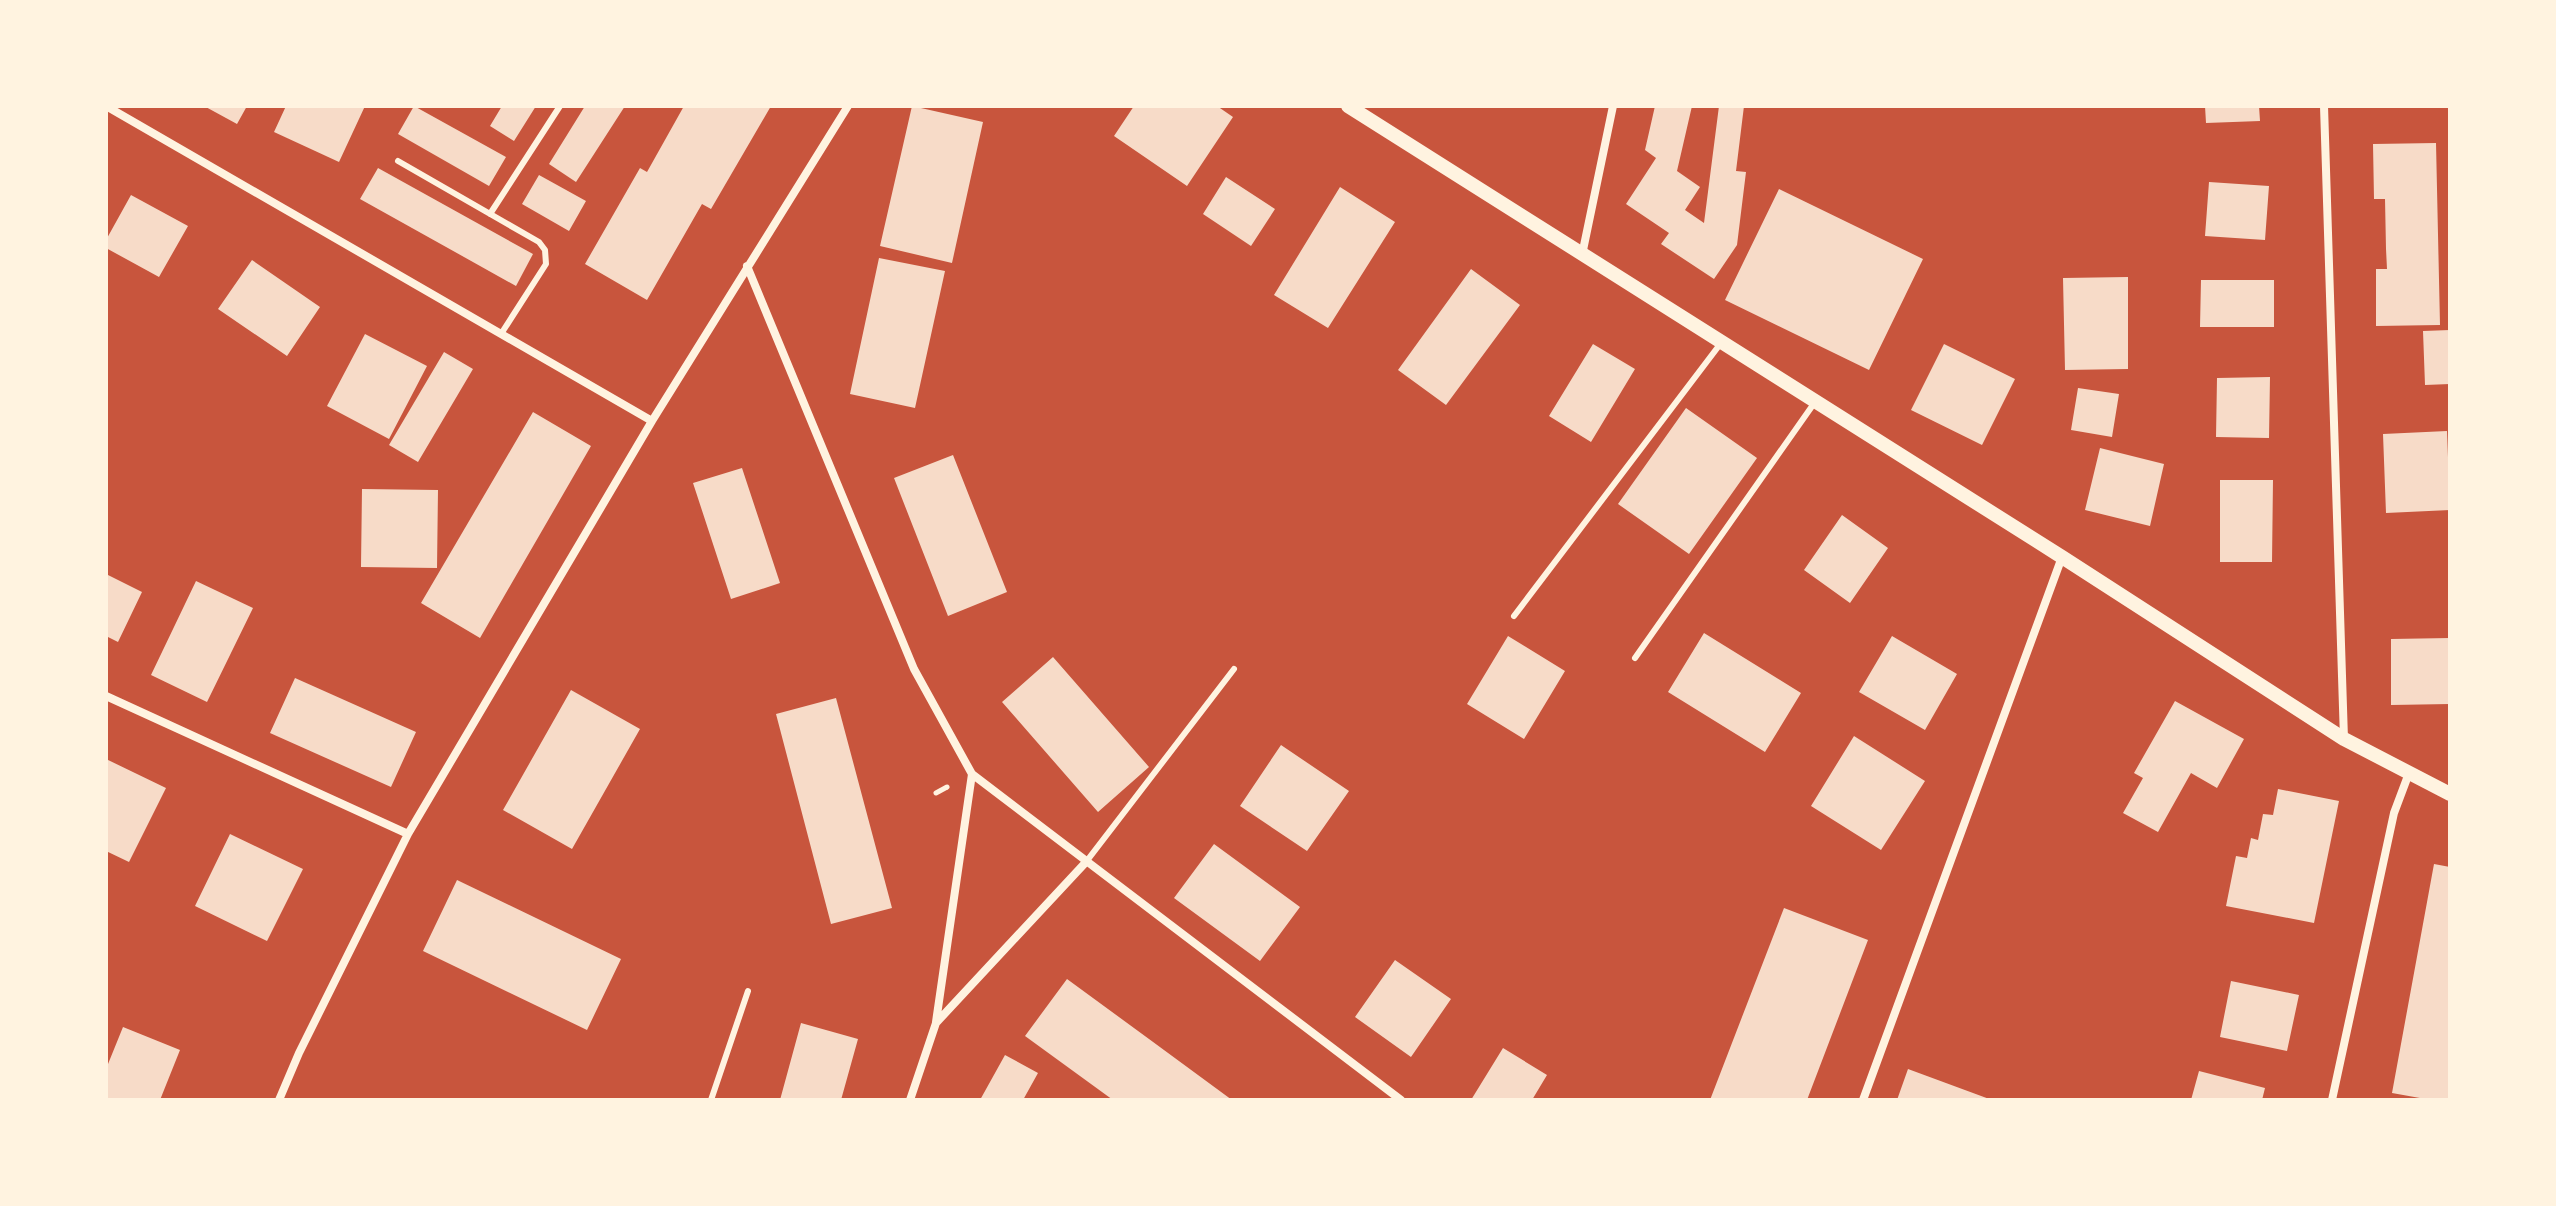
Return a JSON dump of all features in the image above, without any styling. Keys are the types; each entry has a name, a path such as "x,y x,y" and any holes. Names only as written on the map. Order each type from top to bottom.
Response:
{"street":[{"path":"106,106 652,421"},
{"path":"279,1100 299,1053 408,834 652,421 848,106"},
{"path":"1348,106 2344,739 2450,794"},
{"path":"1582,256 1613,106"},
{"path":"2324,106 2344,739"},
{"path":"747,266 914,669 972,774 1401,1100"},
{"path":"1863,1100 2062,557"},
{"path":"106,696 408,834"},
{"path":"2332,1100 2394,813 2409,773"},
{"path":"910,1100 936,1023 972,774"},
{"path":"936,1023 1086,862"}],"lane":[{"path":"490,214 560,106"},
{"path":"398,161 539,242 545,250 546,264 501,334"},
{"path":"1514,616 1721,343"},
{"path":"1635,658 1815,402"},
{"path":"1086,862 1234,669"},
{"path":"711,1100 748,991"}],"building":[{"path":"204,106 247,106 237,124"},
{"path":"286,106 365,106 339,162 274,132"},
{"path":"414,106 506,157 489,186 398,134"},
{"path":"502,106 536,106 514,141 490,126"},
{"path":"585,106 625,106 576,182 549,164"},
{"path":"684,106 771,106 711,209 702,204 647,300 585,264 640,168 647,172"},
{"path":"912,106 983,122 952,263 880,246"},
{"path":"1134,106 1217,106 1233,117 1187,186 1114,136"},
{"path":"1655,106 1692,106 1677,171 1700,187 1685,210 1704,223 1719,106 1744,106 1736,171 1746,172 1737,245 1714,279 1661,244 1669,233 1626,204 1656,158 1645,150"},
{"path":"2205,106 2259,106 2260,121 2206,123"},
{"path":"2436,143 2440,325 2376,326 2376,269 2387,269 2385,199 2374,199 2373,144"},
{"path":"378,168 533,254 516,286 360,199"},
{"path":"539,175 586,201 569,231 522,204"},
{"path":"1226,177 1275,209 1251,246 1203,214"},
{"path":"2209,182 2269,186 2265,240 2205,236"},
{"path":"1340,187 1395,222 1328,328 1274,295"},
{"path":"1779,189 1923,259 1869,370 1725,300"},
{"path":"131,195 188,226 159,277 106,248 106,240"},
{"path":"879,258 945,271 915,408 850,394"},
{"path":"252,260 320,307 287,356 218,309"},
{"path":"1471,269 1520,305 1446,405 1398,370"},
{"path":"2128,277 2128,369 2065,370 2063,278"},
{"path":"2201,280 2274,280 2274,327 2200,327"},
{"path":"2450,330 2450,384 2425,385 2423,331"},
{"path":"365,334 427,366 389,439 327,406"},
{"path":"1593,344 1635,369 1591,442 1549,416"},
{"path":"1944,344 2015,379 1982,445 1911,410"},
{"path":"444,352 473,369 418,462 389,445"},
{"path":"2270,377 2269,438 2216,437 2217,378"},
{"path":"2078,388 2119,394 2112,437 2071,430"},
{"path":"1686,408 1757,458 1689,554 1618,504"},
{"path":"533,412 591,446 480,638 421,603"},
{"path":"2447,431 2450,510 2386,513 2383,434"},
{"path":"2100,448 2164,464 2150,526 2085,510"},
{"path":"953,455 1007,592 948,616 894,478"},
{"path":"742,468 780,583 731,599 693,483"},
{"path":"2220,480 2273,480 2272,562 2220,562"},
{"path":"362,489 438,490 437,568 361,567"},
{"path":"1842,515 1888,548 1850,603 1804,570"},
{"path":"106,574 142,592 118,642 106,636"},
{"path":"196,581 253,608 207,702 151,675"},
{"path":"1704,633 1801,693 1765,752 1668,692"},
{"path":"1508,636 1565,671 1524,739 1467,704"},
{"path":"1892,636 1957,674 1925,730 1859,692"},
{"path":"2450,638 2450,704 2391,705 2391,639"},
{"path":"1053,657 1149,767 1098,812 1002,702"},
{"path":"295,678 416,732 391,787 270,733"},
{"path":"571,690 640,729 572,849 503,810"},
{"path":"836,698 892,908 831,924 776,714"},
{"path":"2175,701 2244,739 2217,788 2191,773 2158,832 2123,813 2143,778 2134,773"},
{"path":"1854,736 1925,781 1881,850 1811,806"},
{"path":"1281,745 1349,791 1307,851 1240,806"},
{"path":"106,759 166,788 129,862 106,851"},
{"path":"2278,789 2339,801 2314,923 2226,906 2236,856 2247,858 2251,838 2258,840 2263,814 2273,815"},
{"path":"230,834 303,869 267,941 195,906"},
{"path":"1214,844 1300,907 1260,961 1174,898"},
{"path":"2434,864 2450,867 2450,1100 2392,1093"},
{"path":"457,880 621,959 587,1030 423,951"},
{"path":"1784,908 1868,940 1807,1100 1710,1100"},
{"path":"1395,960 1451,999 1411,1057 1355,1017"},
{"path":"1067,979 1232,1100 1113,1100 1025,1036"},
{"path":"2231,981 2299,995 2287,1051 2220,1037"},
{"path":"801,1023 858,1039 841,1100 780,1100"},
{"path":"123,1027 180,1050 160,1100 106,1100 106,1069"},
{"path":"1503,1048 1547,1075 1532,1100 1471,1100"},
{"path":"1005,1055 1038,1073 1023,1100 980,1100"},
{"path":"1908,1069 1992,1100 1897,1100"},
{"path":"2199,1071 2265,1088 2262,1100 2191,1100"}]}
